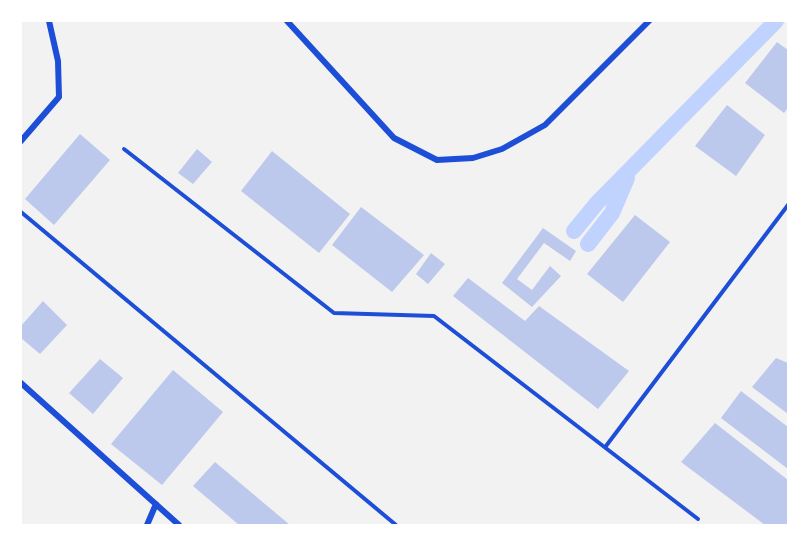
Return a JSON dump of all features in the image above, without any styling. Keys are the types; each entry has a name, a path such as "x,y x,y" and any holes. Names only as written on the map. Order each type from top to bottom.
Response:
{"street":[{"path":"21,141 59,97 58,61 49,21"},
{"path":"287,21 394,138 437,160 474,158 502,149 544,124 584,82 605,68 649,21"},
{"path":"21,383 179,525"},
{"path":"147,525 156,504"}],"lane":[{"path":"124,149 334,313 434,316 698,519"},
{"path":"606,446 788,206"},
{"path":"21,212 396,525"}],"building":[{"path":"777,42 788,50 788,108 784,113 745,83"},
{"path":"727,105 765,135 736,176 695,146"},
{"path":"80,134 110,160 54,225 25,199"},
{"path":"197,149 212,162 193,184 178,173"},
{"path":"272,151 350,214 319,253 241,191"},
{"path":"361,207 424,255 392,292 332,245"},
{"path":"635,215 670,242 623,302 587,274"},
{"path":"543,228 576,251 570,261 544,243 517,279 532,290 550,266 561,276 532,307 502,283"},
{"path":"431,253 445,264 428,284 416,274"},
{"path":"468,278 525,321 539,306 629,371 598,409 453,296"},
{"path":"43,301 67,325 40,354 21,338 21,326"},
{"path":"776,358 788,363 788,414 752,387"},
{"path":"100,359 123,378 93,414 69,393"},
{"path":"173,370 223,412 162,485 111,444"},
{"path":"741,391 788,427 788,469 721,418"},
{"path":"715,423 788,480 788,525 765,525 681,462"},
{"path":"215,462 290,525 239,525 193,486"}],"waterway":[{"path":"574,231 597,203 776,21"},
{"path":"588,244 612,213 627,178"}]}
